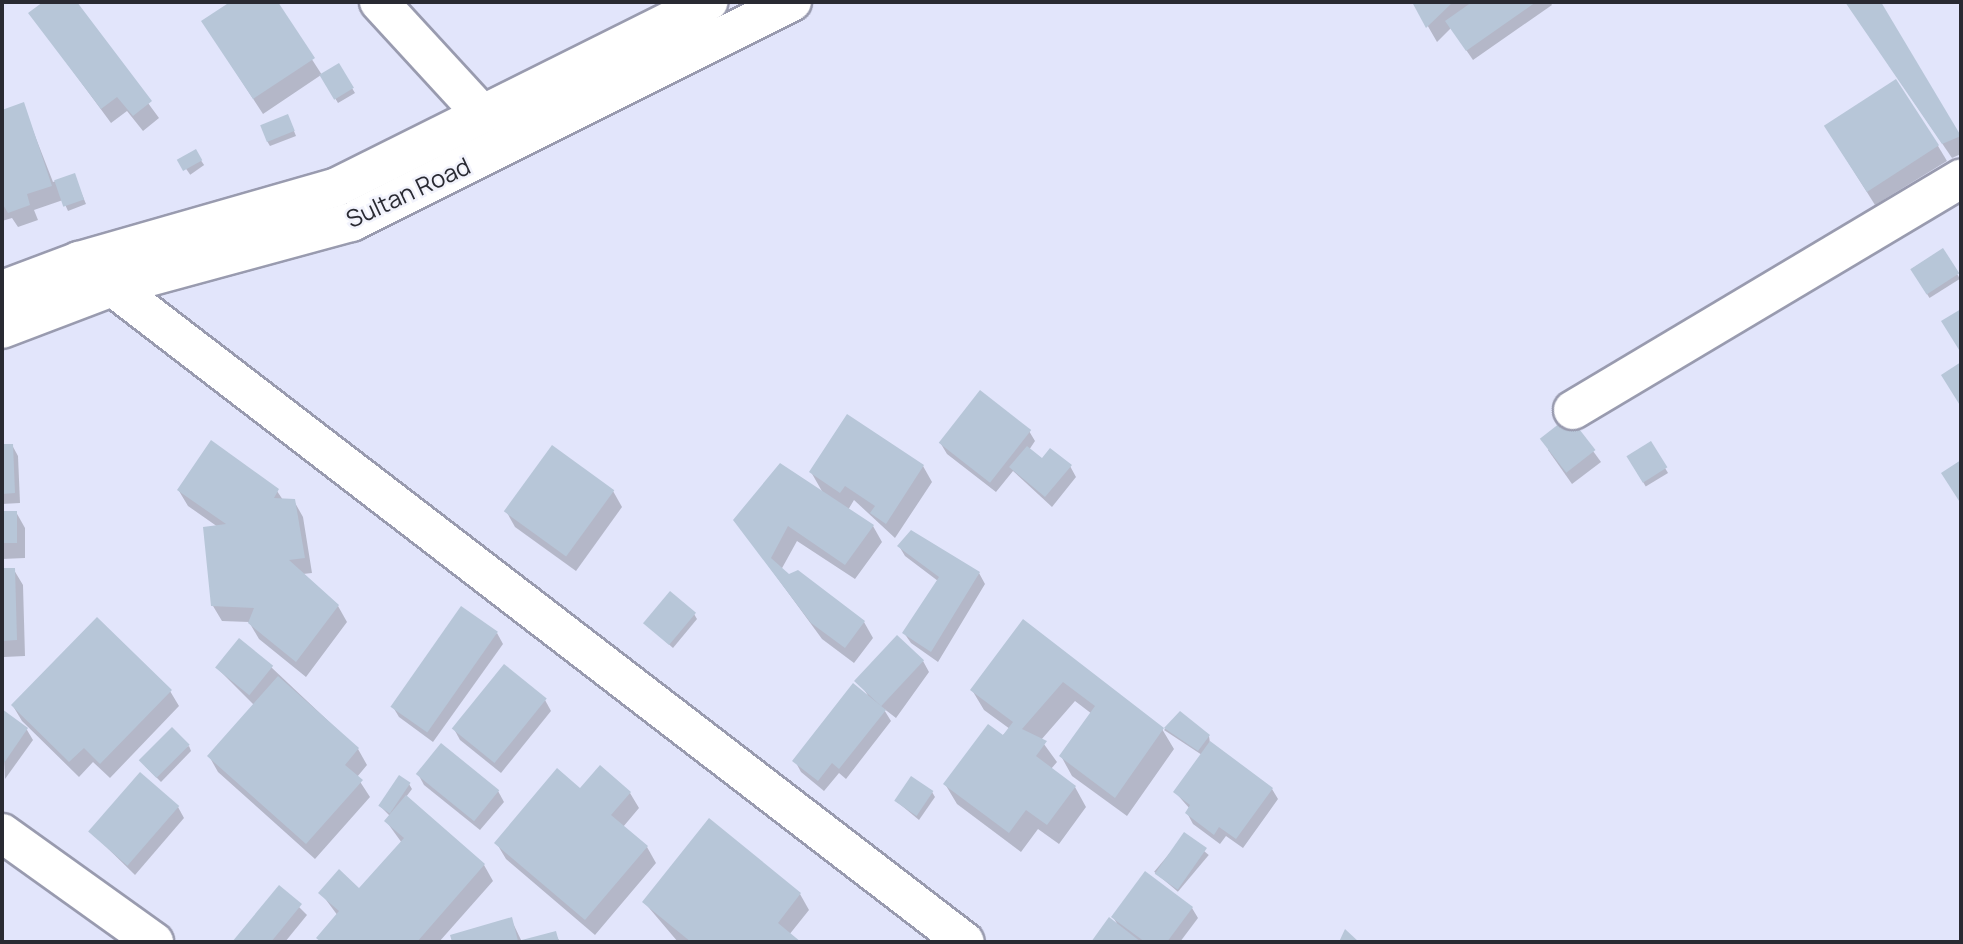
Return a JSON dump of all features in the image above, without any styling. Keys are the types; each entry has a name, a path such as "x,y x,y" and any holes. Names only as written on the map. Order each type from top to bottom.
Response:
{"street":[{"path":"379,2 482,114"},
{"name":"Sultan Road","path":"2,290 79,261 337,187 708,2"},
{"name":"Sultan Road","path":"2,329 112,287 352,222 793,2"},
{"path":"1573,410 1961,179"},
{"path":"79,261 965,942"},
{"path":"2,833 154,942"}],"building":[{"path":"43,2 77,2 152,101 133,116 117,97 101,109 28,13"},
{"path":"230,2 278,2 315,58 253,99 201,21"},
{"path":"1412,2 1453,2 1426,28"},
{"path":"1472,2 1536,2 1466,51 1445,21"},
{"path":"1845,2 1881,2 1961,136 1942,144"},
{"path":"339,63 354,88 334,100 319,75"},
{"path":"1896,79 1939,145 1867,192 1824,126"},
{"path":"24,102 52,186 27,194 30,205 8,213 2,203 2,110"},
{"path":"288,114 295,131 267,142 260,125"},
{"path":"196,149 202,160 183,171 177,160"},
{"path":"75,173 84,199 63,207 54,180"},
{"path":"1943,248 1959,273 1927,294 1910,269"},
{"path":"1961,309 1961,353 1941,321"},
{"path":"1961,362 1961,407 1941,375"},
{"path":"980,390 1031,430 990,483 939,443"},
{"path":"847,414 924,465 886,524 870,513 875,506 845,486 840,493 809,472"},
{"path":"1569,416 1595,450 1566,473 1540,439"},
{"path":"211,440 279,489 274,498 295,499 305,558 289,560 339,605 296,662 248,623 254,608 211,606 203,527 226,524 177,490"},
{"path":"1651,441 1667,467 1643,483 1626,456"},
{"path":"2,444 13,444 15,493 2,494"},
{"path":"552,445 614,490 566,557 504,511"},
{"path":"1027,446 1042,458 1050,448 1072,465 1045,497 1009,467"},
{"path":"1961,460 1961,504 1941,473"},
{"path":"780,463 874,525 845,565 788,526 771,558 789,574 798,570 865,621 845,648 811,623 733,520"},
{"path":"2,511 17,511 17,543 2,543"},
{"path":"911,530 980,572 931,652 902,633 939,577 897,546"},
{"path":"2,568 15,568 17,640 2,641"},
{"path":"670,591 696,613 669,645 643,623"},
{"path":"461,606 498,632 427,733 390,707"},
{"path":"97,617 172,690 100,764 84,748 69,762 11,705"},
{"path":"1023,619 1164,728 1115,798 1059,756 1095,706 1063,682 1022,729 1047,741 1036,756 1076,786 1047,825 1026,810 1009,833 943,784 988,724 1003,735 1013,722 970,690"},
{"path":"897,635 924,660 881,706 854,681"},
{"path":"239,638 273,666 249,695 215,668"},
{"path":"504,664 547,699 495,763 452,729"},
{"path":"278,676 359,748 345,765 363,780 306,844 207,756"},
{"path":"853,683 886,710 839,769 832,763 818,781 792,761"},
{"path":"2,709 28,728 2,766"},
{"path":"1180,711 1210,735 1198,751 1164,728"},
{"path":"172,727 190,745 156,778 139,760"},
{"path":"1210,741 1273,788 1236,839 1219,827 1214,835 1185,813 1190,805 1173,792"},
{"path":"441,743 499,790 474,821 416,774"},
{"path":"600,765 631,792 611,815 648,846 585,920 494,843 557,768 580,788"},
{"path":"140,772 179,806 127,866 88,832"},
{"path":"399,775 411,783 390,814 378,806"},
{"path":"911,776 933,791 917,816 894,801"},
{"path":"406,795 485,864 417,942 321,942 316,938 339,911 318,893 339,869 359,888 404,838 384,821"},
{"path":"709,818 801,893 778,923 801,942 691,942 642,902"},
{"path":"1184,832 1207,848 1178,890 1155,874"},
{"path":"1145,871 1193,907 1167,942 1145,942 1111,917"},
{"path":"279,885 302,904 271,942 232,942"},
{"path":"512,917 518,941 556,931 559,942 452,942 450,935"},
{"path":"1109,917 1141,942 1091,942"},
{"path":"1345,929 1359,942 1339,942"}]}
